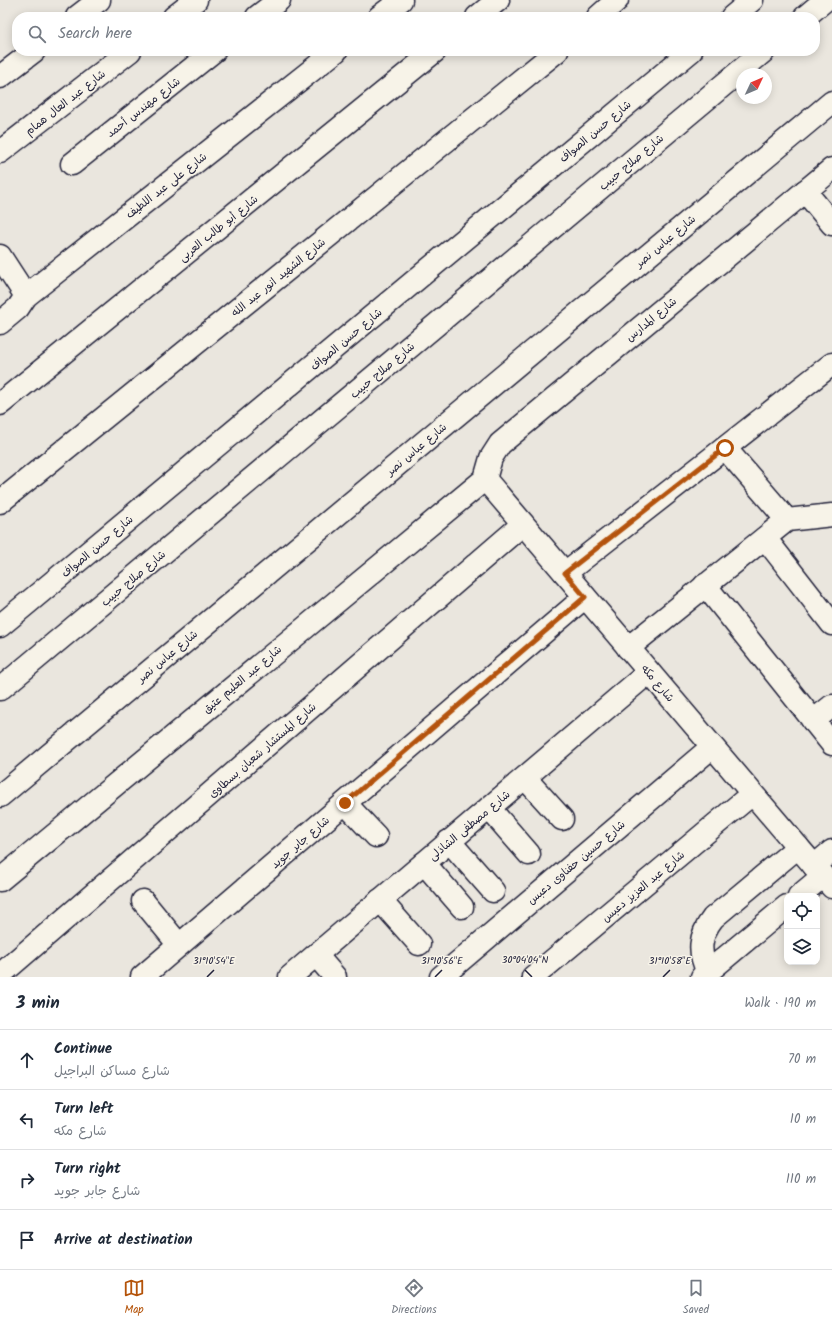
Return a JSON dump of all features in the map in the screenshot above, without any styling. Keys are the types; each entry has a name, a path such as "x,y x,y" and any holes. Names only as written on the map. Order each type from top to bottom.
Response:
{"street":[{"path":"83,12 99,0"},
{"path":"180,12 196,0"},
{"path":"263,12 279,0"},
{"path":"385,12 401,0"},
{"path":"483,12 498,0"},
{"path":"604,12 617,0"},
{"path":"738,12 752,0"},
{"path":"811,12 825,0"},
{"path":"0,77 27,56"},
{"name":"شارع عبد العال همام","path":"0,152 124,56"},
{"name":"شارع مهندس أحمد","path":"72,164 208,56"},
{"name":"شارع على عبد اللطيف","path":"0,323 18,308 26,296 330,56"},
{"name":"شارع أبو طالب العربى","path":"0,404 429,56"},
{"name":"شارع الشهيد انور عبد الله","path":"0,502 551,56"},
{"name":"شارع حسن الصواف","path":"0,626 685,56"},
{"name":"شارع صلاح حبيب","path":"0,689 758,56"},
{"name":"شارع عباس نصر","path":"0,796 832,102"},
{"name":"شارع المدارس","path":"484,479 491,458 500,444 832,169"},
{"path":"806,191 832,224"},
{"path":"0,256 26,296"},
{"path":"565,573 832,364"},
{"path":"725,448 787,520"},
{"name":"شارع مكه","path":"484,479 823,877"},
{"name":"شارع عبد العليم عتيق","path":"0,880 484,479"},
{"path":"628,648 787,520 831,518"},
{"name":"شارع المستشار شعبان بسطاوى","path":"0,975 523,524"},
{"path":"765,538 832,624"},
{"path":"705,585 832,744"},
{"name":"شارع جابر جويد","path":"142,977 585,597"},
{"name":"شارع مصطفى الشاذلى","path":"290,977 649,672"},
{"path":"814,721 832,706"},
{"name":"شارع حسين حفناوى دعبس","path":"441,977 712,747"},
{"path":"525,778 562,819"},
{"name":"شارع عبد العزيز دعبس","path":"533,977 752,794"},
{"path":"345,803 376,836"},
{"path":"489,808 529,854"},
{"path":"450,841 493,891"},
{"path":"784,909 705,975 700,950 701,938 706,927 713,918 798,847"},
{"path":"803,893 823,877 832,851"},
{"path":"424,863 462,906"},
{"path":"380,900 419,944"},
{"path":"143,901 179,945"},
{"path":"316,955 335,977"}],"route":[{"path":"345,803 585,597 565,573 725,448"}]}
